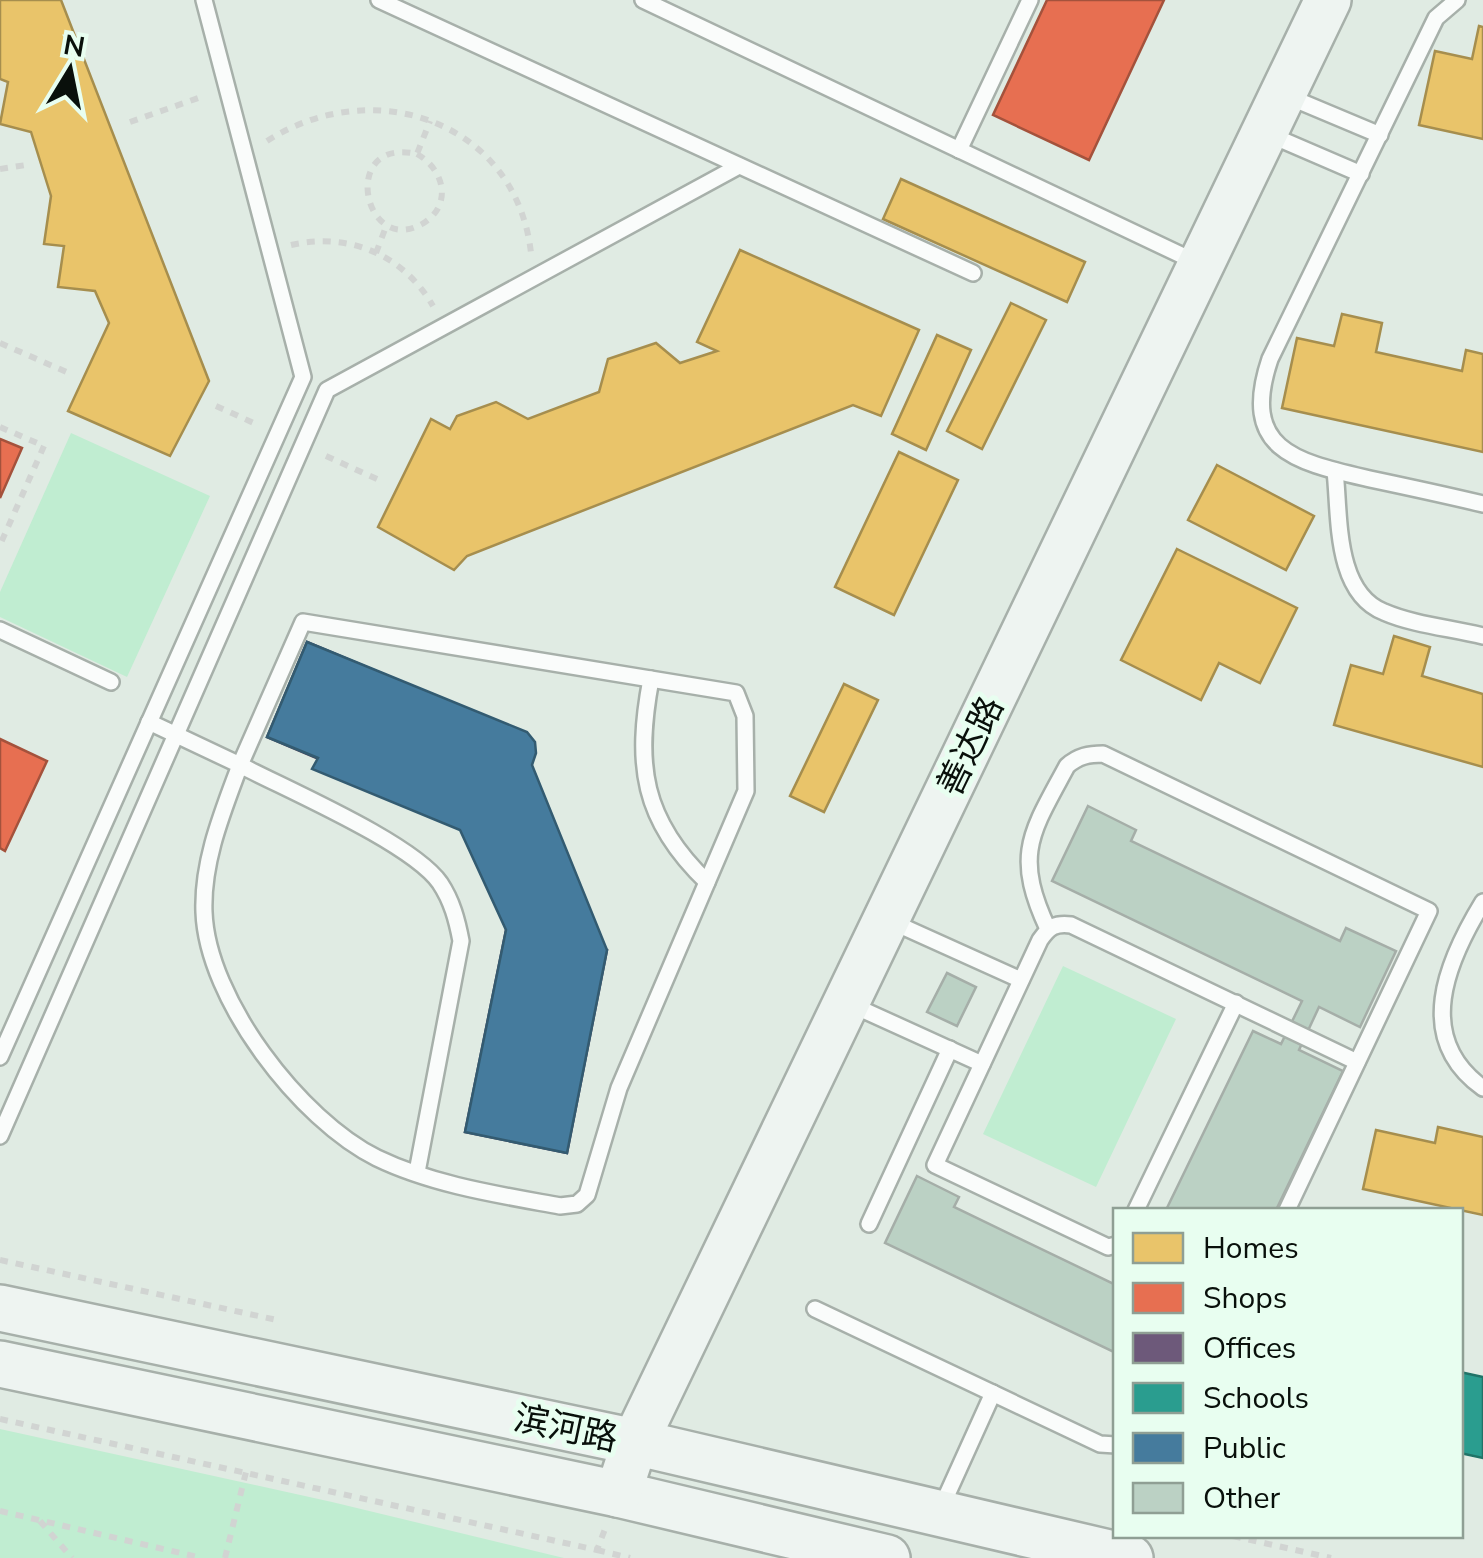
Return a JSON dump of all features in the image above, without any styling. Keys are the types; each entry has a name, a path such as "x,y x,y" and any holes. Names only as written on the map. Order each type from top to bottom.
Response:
{"main road":[{"name":"善达路","path":"618,1494 635,1442 1328,0"},
{"name":"滨河路","path":"0,1308 635,1442 1130,1558"},
{"name":"滨河路","path":"0,1364 618,1494 887,1558"}],"lane":[{"path":"0,1057 303,377 204,0"},
{"path":"379,0 973,273"},
{"path":"643,0 1201,265"},
{"path":"959,150 1030,0"},
{"path":"1457,0 1436,18 1270,359 1259,406 1275,442 1306,464 1483,504"},
{"path":"1274,113 1380,135"},
{"path":"1274,113 1360,174"},
{"path":"0,1136 327,390 739,166"},
{"path":"1335,471 1346,566 1362,597 1382,612 1483,636"},
{"path":"304,622 650,678 736,693 745,716 746,792 620,1088 587,1194 577,1204 560,1206 442,1181 376,1158 334,1129 260,1050 228,1002 204,913 207,872 218,824 304,622"},
{"path":"0,630 111,682"},
{"path":"650,678 643,720 647,789 679,856 707,882"},
{"path":"150,722 405,851 438,880 455,910 461,941 417,1172"},
{"path":"1048,929 1036,905 1028,872 1034,828 1067,766 1075,758 1103,754 1429,911 1288,1208"},
{"path":"1483,902 1450,971 1441,1001 1442,1028 1452,1053 1468,1078 1483,1088"},
{"path":"886,919 1020,980"},
{"path":"1113,1246 1108,1247 935,1165 1020,980 1048,929 1071,924 1358,1062"},
{"path":"846,1002 982,1064"},
{"path":"1137,1208 1236,1003"},
{"path":"868,1224 950,1050"},
{"path":"815,1309 1100,1444 1113,1445"},
{"path":"938,1513 993,1393"}],"path":[{"path":"130,122 228,88"},
{"path":"245,156 285,130 338,111 388,110 449,128 471,143 512,187 529,231 534,277"},
{"path":"418,154 430,121"},
{"path":"392,154 418,154 429,161 442,183 438,209 420,225 406,228 387,224 370,207 366,194 368,178 374,166 392,154"},
{"path":"0,169 26,165"},
{"path":"376,253 387,224"},
{"path":"270,249 316,239 363,247 388,258 425,292 444,326"},
{"path":"0,342 71,374"},
{"path":"0,427 44,446 0,545"},
{"path":"0,1433 2,1419 630,1558"},
{"path":"225,1558 246,1471"},
{"path":"597,1550 618,1494"},
{"path":"0,1511 202,1558"},
{"path":"38,1520 72,1558"},
{"path":"1243,1538 1331,1558"}],"green space":[{"path":"71,433 210,496 127,677 0,617 0,592"},
{"path":"1063,966 1176,1019 1096,1187 983,1134"},
{"path":"0,1429 332,1502 564,1558 0,1558"}],"building: Homes":[{"path":"0,0 61,0 209,381 170,456 68,411 109,323 95,291 58,287 64,246 44,244 51,196 31,132 0,124 8,82 0,79"},
{"path":"1479,26 1483,27 1483,139 1419,125 1435,51 1472,59"},
{"path":"901,179 1085,262 1067,302 883,219"},
{"path":"740,250 919,330 881,416 853,405 467,556 454,570 378,527 431,419 450,429 457,416 496,402 528,419 599,392 608,359 656,343 680,363 717,351 697,342"},
{"path":"1011,303 1046,320 982,449 947,431"},
{"path":"1342,314 1382,323 1376,352 1462,371 1466,350 1483,354 1483,452 1282,408 1297,338 1334,346"},
{"path":"937,335 971,350 926,450 892,434"},
{"path":"899,452 958,480 894,615 835,587"},
{"path":"1217,465 1314,516 1286,570 1188,520"},
{"path":"1177,549 1297,608 1260,683 1219,663 1201,700 1121,660"},
{"path":"1394,636 1430,647 1422,676 1483,694 1483,767 1334,725 1351,665 1383,674"},
{"path":"844,684 878,700 824,812 790,796"},
{"path":"1438,1127 1483,1137 1483,1215 1363,1189 1376,1130 1435,1143"}],"building: Shops":[{"path":"1047,0 1164,0 1089,160 993,115"},
{"path":"0,439 22,448 0,498"},
{"path":"0,739 47,761 5,851 0,848"}],"building: Offices":[{"path":"307,642 502,724 462,820 267,737"},
{"path":"506,930 607,950 567,1153 465,1132"}],"building: Schools":[{"path":"1463,1373 1483,1377 1483,1458 1463,1454"}],"building: Public":[{"path":"307,642 527,732 535,742 532,765 607,950 567,1153 465,1132 506,930 460,830 312,769 318,758 267,737"}],"building: Other":[{"path":"1088,806 1136,830 1131,841 1340,941 1346,928 1396,951 1360,1027 1319,1007 1299,1050 1343,1071 1277,1208 1167,1208 1253,1031 1281,1044 1302,1001 1052,881"},
{"path":"947,973 976,987 957,1026 927,1012"},
{"path":"917,1176 959,1197 954,1207 1113,1284 1113,1352 885,1243"}]}
